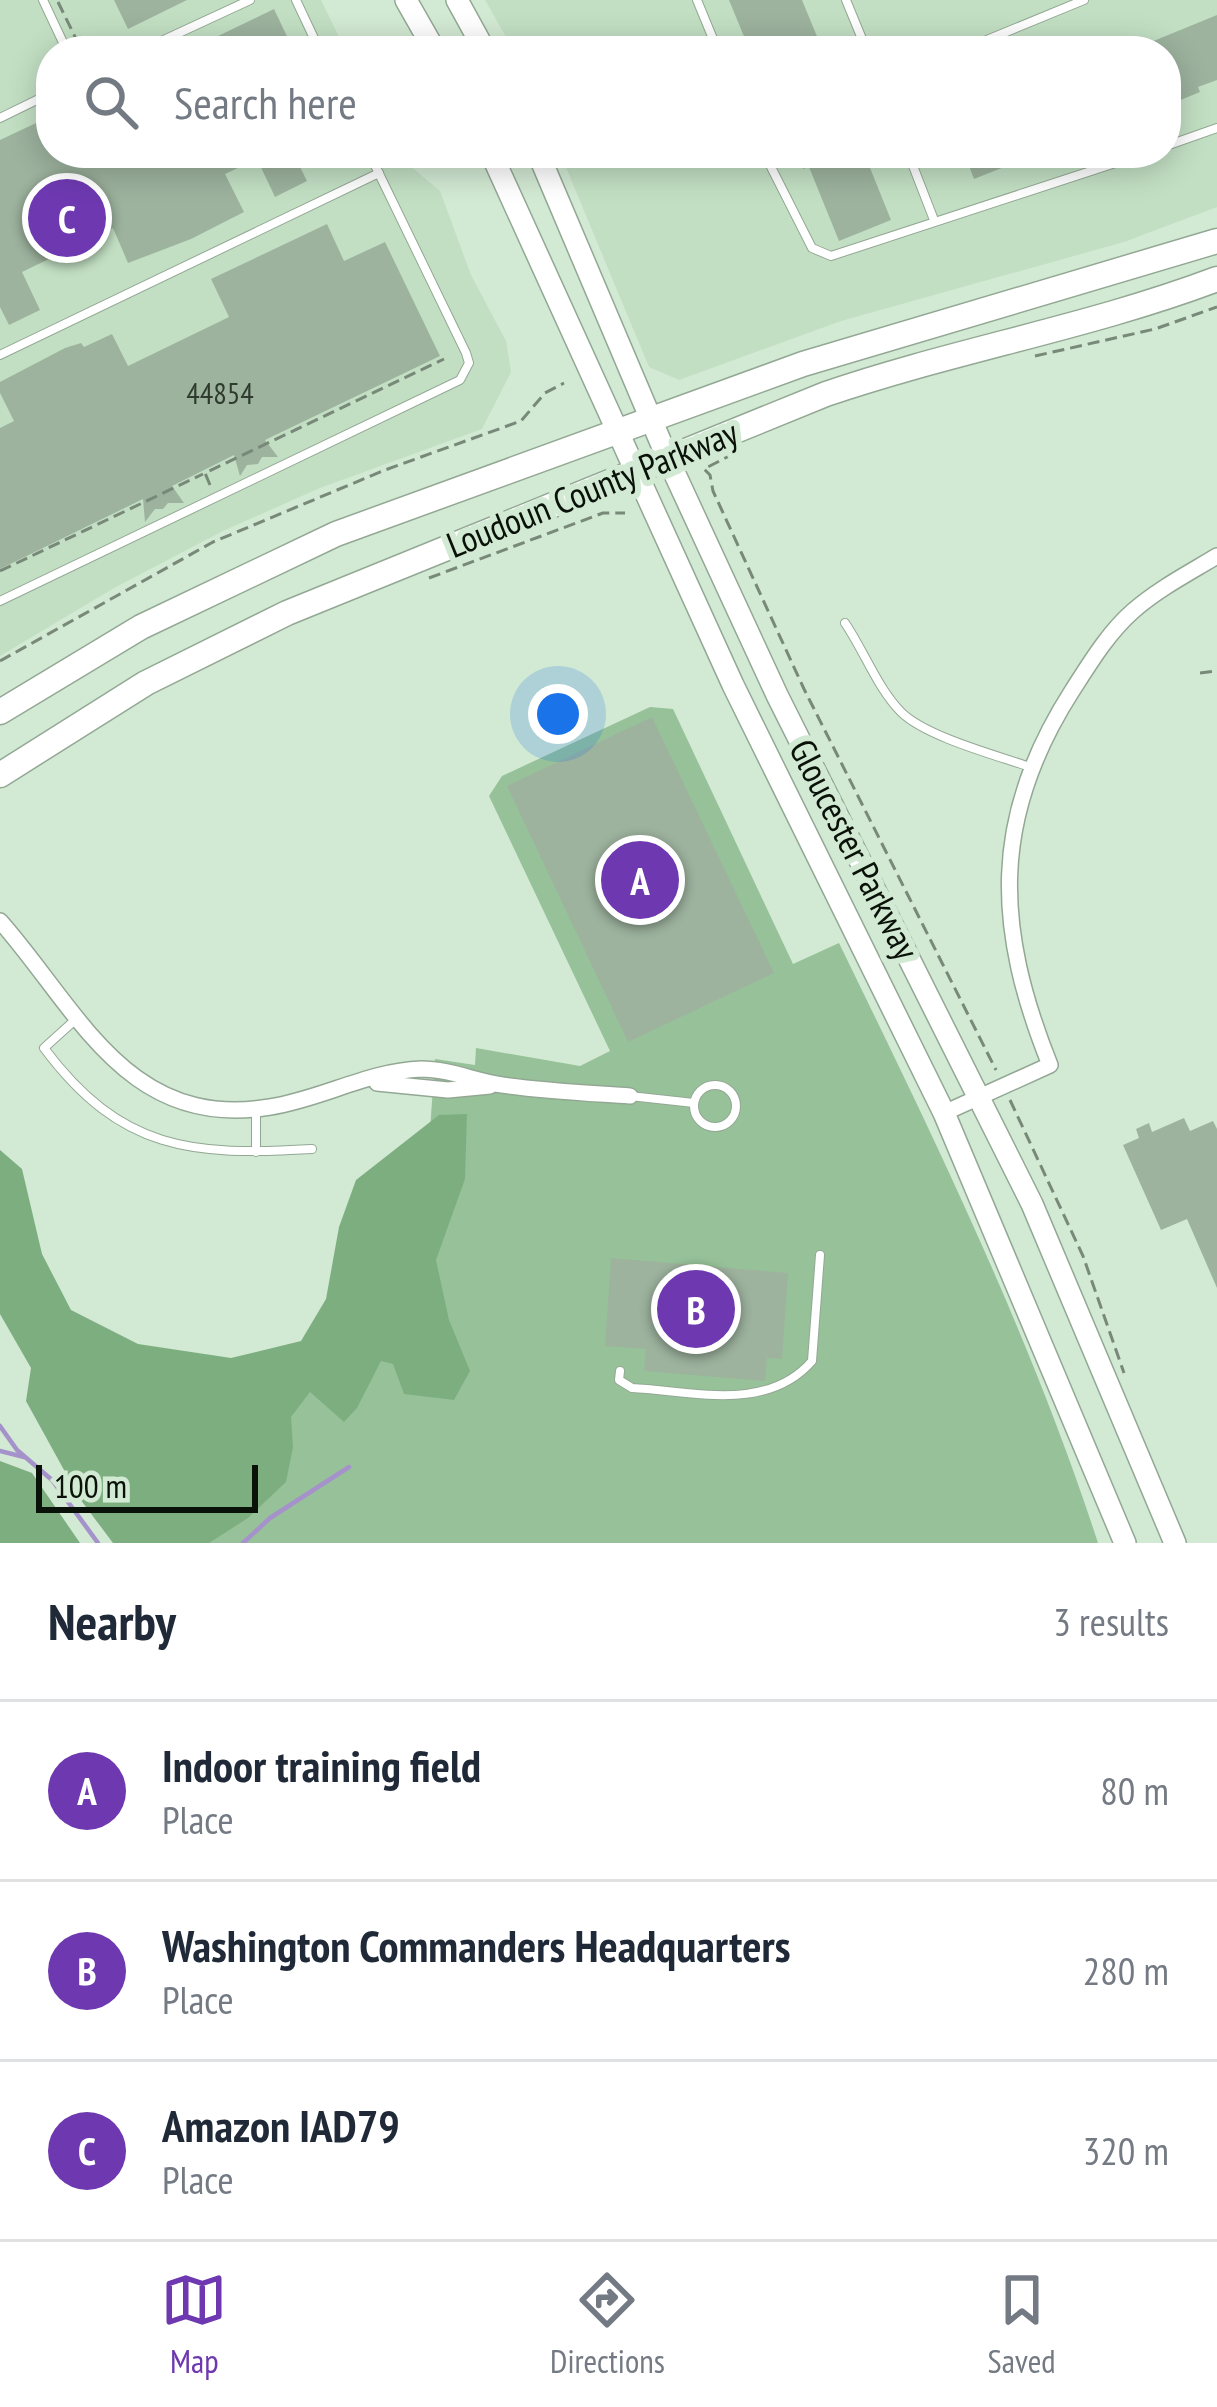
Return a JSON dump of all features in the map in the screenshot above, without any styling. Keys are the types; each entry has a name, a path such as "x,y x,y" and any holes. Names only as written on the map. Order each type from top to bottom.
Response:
{"main road":[{"path":"406,0 426,36"},
{"path":"457,0 477,36"},
{"name":"Gloucester Parkway","path":"498,168 734,685 944,1113 1125,1543"},
{"name":"Gloucester Parkway","path":"544,168 667,457 777,695 980,1096 1067,1283 1175,1543"},
{"name":"Loudoun County Parkway","path":"0,712 141,627 279,559 399,510 851,348 1217,241"},
{"name":"Loudoun County Parkway","path":"0,775 146,683 286,613 634,469 882,375 1105,316 1217,279"}],"street":[{"path":"944,1113 1050,1065 1018,975 1007,876 1012,835 1051,724 1097,651 1132,612 1217,556"},
{"path":"0,921 109,1058 149,1087 199,1105 256,1109 356,1082 448,1090 500,1085 630,1096"}],"lane":[{"path":"43,0 60,36"},
{"path":"172,36 250,0"},
{"path":"296,0 313,36"},
{"path":"697,0 712,36"},
{"path":"845,0 861,36"},
{"path":"996,36 1084,0"},
{"path":"0,118 36,100"},
{"path":"1181,141 1217,128"},
{"path":"0,601 460,380 469,363 466,353 376,168"},
{"path":"772,168 807,239 821,254 841,254 1105,168"},
{"path":"914,168 934,220"},
{"path":"0,355 379,173"},
{"path":"845,623 890,699 908,718 961,743 1034,768"},
{"path":"76,1018 44,1048 89,1098 117,1119 172,1145 217,1152 312,1149"},
{"path":"715,1085 729,1090 736,1106 729,1122 712,1127 698,1118 694,1103 701,1090 715,1085"},
{"path":"630,1096 694,1103"},
{"path":"256,1109 256,1152"},
{"path":"620,1371 619,1380 632,1388 754,1394 780,1387 812,1361 820,1255"}],"path":[{"path":"57,0 75,36"},
{"path":"1024,358 1155,329 1217,307"},
{"path":"0,571 444,358"},
{"path":"0,661 213,542 386,470 521,421 545,393 564,382"},
{"path":"742,448 704,469 713,491 804,688 1004,1086 1083,1256 1128,1385"},
{"path":"205,473 215,497"},
{"path":"417,582 603,513 625,513"},
{"path":"1200,673 1217,671"}],"shaded area":[{"path":"0,0 321,0 339,36 36,36 36,168 413,168 440,191 471,275 506,341 511,372 482,429 320,488 223,531 0,656"},
{"path":"485,0 1217,0 1217,207 1124,242 841,321 679,380 649,367 566,168 1181,168 1181,36 505,36"},
{"path":"650,707 673,709 793,964 839,943 1012,1314 1098,1543 200,1543 430,1130 435,1059 475,1065 476,1048 580,1066 610,1051 489,796 502,776"}],"green space":[{"path":"467,1114 465,1179 436,1260 449,1320 470,1371 454,1400 404,1394 393,1364 381,1361 357,1408 344,1422 310,1392 291,1417 293,1447 286,1482 248,1518 209,1543 113,1543 80,1499 26,1401 31,1368 0,1314 0,1150 22,1169 42,1254 71,1310 138,1344 231,1358 301,1341 326,1299 339,1227 356,1180 439,1115"},
{"path":"0,1461 32,1473 80,1543 0,1543"}],"building":[{"path":"114,0 187,0 128,29"},
{"path":"729,0 802,0 817,36 744,36"},
{"path":"274,9 287,36 218,36"},
{"path":"1217,15 1217,80 1181,100 1181,36 1166,36"},
{"path":"36,123 36,168 238,168 225,174 244,212 128,263 113,228 22,272 40,310 9,325 0,307 0,140"},
{"path":"261,168 300,168 307,181 275,197"},
{"path":"809,168 870,168 891,220 839,241"},
{"path":"970,168 1002,168 974,179"},
{"path":"327,224 344,261 385,242 440,356 265,440 278,457 262,457 258,464 247,465 240,476 234,455 172,486 184,503 155,509 145,522 143,499 0,569 0,428 14,421 0,393 0,382 65,348 81,343 84,347 112,334 128,366 229,317 211,279"},
{"path":"652,717 774,973 628,1042 507,786"},
{"path":"1184,1118 1190,1131 1213,1121 1217,1129 1217,1288 1187,1219 1161,1230 1123,1145 1139,1138 1136,1129 1149,1123 1152,1132"},
{"path":"611,1258 788,1273 782,1359 767,1358 765,1381 644,1371 646,1349 605,1346"}],"waterway":[{"path":"0,1426 17,1450 52,1480 98,1543"},
{"path":"0,1451 24,1457"},
{"path":"243,1543 270,1518 349,1467"}],"place":[{"name":"Amazon IAD79","path":"67,218"},
{"name":"Indoor training field","path":"640,880"},
{"name":"Washington Commanders Headquarters","path":"696,1309"}]}
